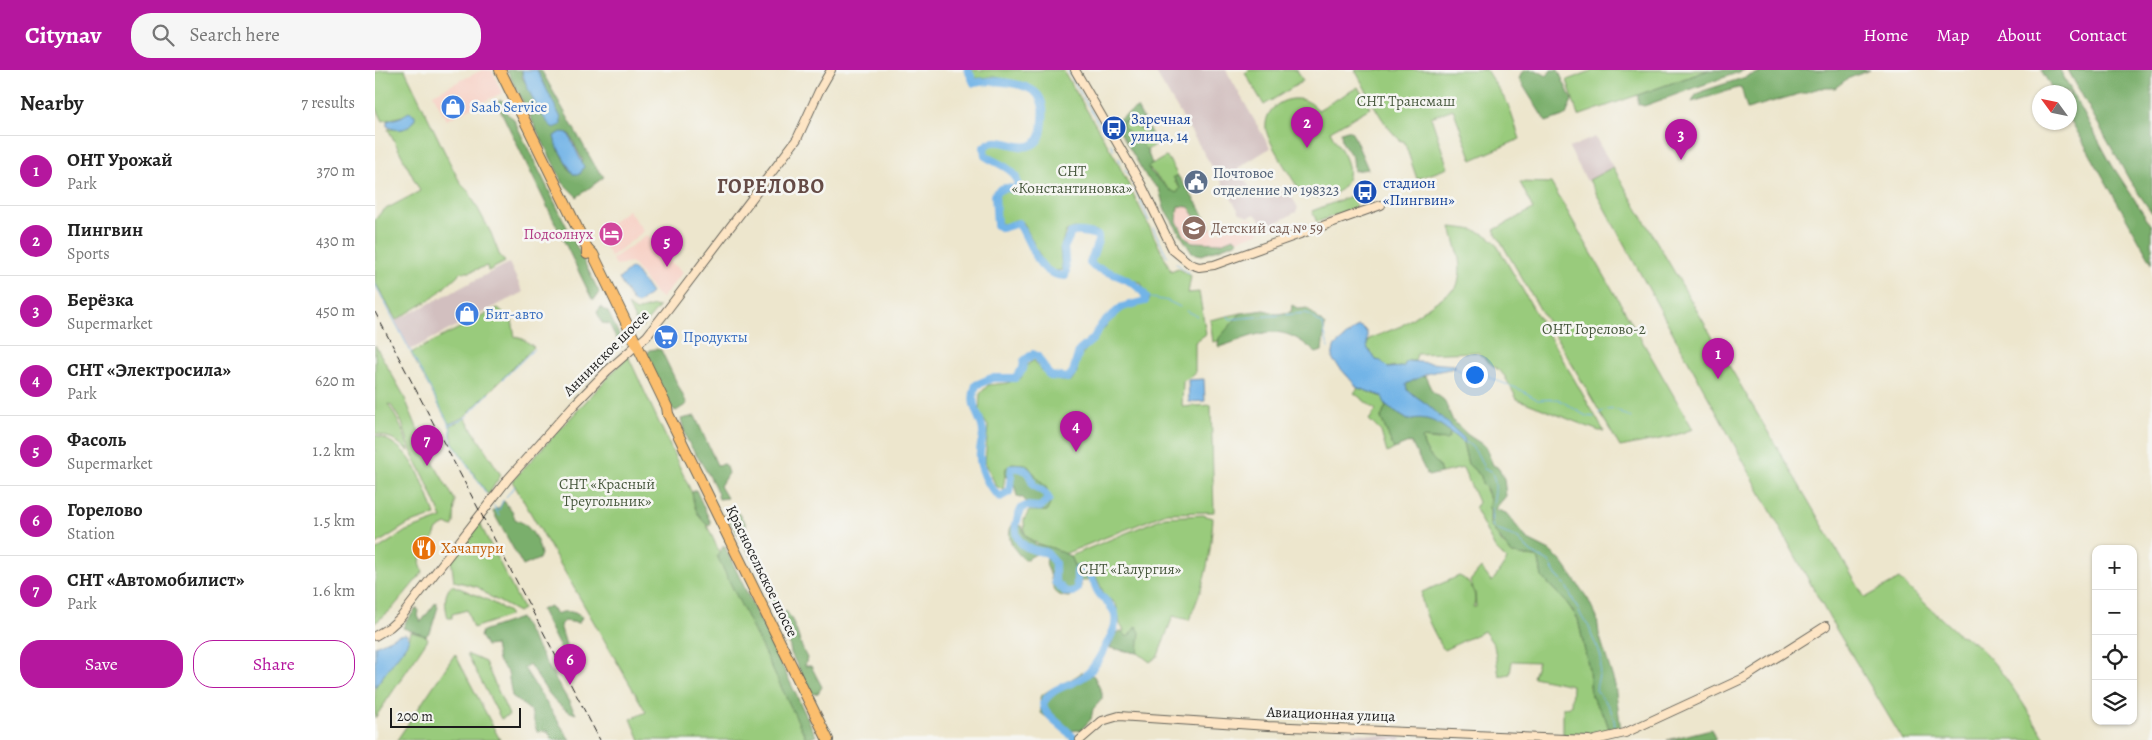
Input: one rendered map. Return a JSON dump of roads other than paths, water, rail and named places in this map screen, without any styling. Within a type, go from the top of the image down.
[{"type":"highway","name":"Красносельское шоссе","points":[[499,70],[587,248],[593,254],[634,346],[667,407],[668,414],[828,740]]},
{"type":"street","name":"Аннинское шоссе","points":[[375,636],[390,628],[401,617],[507,479],[573,406],[634,346],[647,336],[669,309],[793,146],[806,124],[819,91],[831,70]]},
{"type":"street","points":[[1075,70],[1146,192],[1173,250],[1190,264],[1199,267],[1214,265],[1381,205]]},
{"type":"street","points":[[1595,740],[1625,733],[1744,678],[1826,626]]},
{"type":"street","name":"Авиационная улица","points":[[1081,738],[1102,721],[1119,716],[1267,726],[1589,740]]},
{"type":"water","points":[[522,70],[537,70],[561,118],[561,125],[554,128],[539,111]]},
{"type":"water","points":[[409,112],[415,115],[415,119],[407,128],[395,129],[387,126],[387,121],[401,117]]},
{"type":"water","points":[[562,132],[568,133],[584,167],[580,174],[573,174],[556,145],[554,136]]},
{"type":"water","points":[[631,268],[635,270],[651,293],[638,304],[633,302],[619,279]]},
{"type":"water","points":[[1358,326],[1367,333],[1368,349],[1376,360],[1381,361],[1388,368],[1403,367],[1407,361],[1455,365],[1455,368],[1429,373],[1406,384],[1407,390],[1428,405],[1464,438],[1465,442],[1463,443],[1444,428],[1431,421],[1417,418],[1408,420],[1386,406],[1382,396],[1358,388],[1332,359],[1334,347]]},
{"type":"water","points":[[1204,379],[1205,401],[1189,402],[1188,380]]},
{"type":"water","points":[[406,634],[409,639],[406,645],[375,687],[375,646],[399,635]]},
{"type":"waterway","points":[[968,70],[974,83],[989,81],[1017,84],[1026,87],[1038,95],[1043,108],[1041,133],[1035,143],[1023,147],[996,142],[984,147],[985,156],[1008,169],[1016,177],[1016,190],[1004,188],[995,194],[997,225],[1002,228],[1018,223],[1041,264],[1047,270],[1065,276],[1064,248],[1071,233],[1085,232],[1098,236],[1090,263],[1094,267],[1130,282],[1142,291],[1146,297],[1145,301],[1122,307],[1102,324],[1093,339],[1079,351],[1073,372],[1068,378],[1050,376],[1037,356],[1033,354],[1024,361],[1023,369],[1015,378],[992,378],[976,385],[974,393],[974,406],[981,422],[983,433],[980,450],[981,464],[985,477],[992,489],[1000,497],[1009,492],[1012,468],[1020,468],[1026,471],[1033,485],[1045,493],[1049,499],[1040,507],[1026,506],[1022,508],[1016,526],[1018,539],[1028,548],[1046,552],[1055,563],[1055,582],[1066,592],[1072,592],[1077,589],[1077,572],[1079,568],[1086,571],[1091,576],[1099,593],[1112,607],[1115,614],[1113,631],[1102,654],[1093,667],[1080,679],[1051,693],[1043,704],[1048,714],[1075,740]]},
{"type":"waterway","points":[[1067,70],[1100,126]]},
{"type":"waterway","points":[[1111,144],[1114,150]]},
{"type":"waterway","points":[[1118,157],[1123,166]]},
{"type":"waterway","points":[[1125,169],[1129,176]]},
{"type":"waterway","points":[[1131,179],[1149,221]]},
{"type":"waterway","points":[[1153,228],[1167,256]]},
{"type":"waterway","points":[[1176,263],[1190,274]]},
{"type":"waterway","points":[[375,284],[451,428],[450,439],[486,493]]},
{"type":"waterway","points":[[1146,297],[1168,301],[1180,307]]},
{"type":"waterway","points":[[1187,311],[1197,316]]},
{"type":"waterway","points":[[1228,316],[1230,319],[1307,313],[1323,325],[1328,348]]},
{"type":"waterway","points":[[503,379],[534,349]]},
{"type":"waterway","points":[[1455,368],[1465,373],[1468,371],[1469,362],[1479,363],[1490,378],[1521,390],[1538,400],[1558,399],[1586,416],[1594,417]]},
{"type":"waterway","points":[[449,425],[465,418],[489,393]]},
{"type":"waterway","points":[[1599,413],[1612,409],[1631,418]]},
{"type":"waterway","points":[[1465,442],[1474,449],[1484,469],[1491,471],[1494,479],[1493,528],[1517,538],[1531,552],[1549,562],[1556,575],[1565,584],[1583,619],[1590,628],[1591,635],[1601,657],[1596,690],[1612,713],[1616,733]]},
{"type":"waterway","points":[[506,497],[515,486]]},
{"type":"waterway","points":[[496,511],[499,510],[503,500]]},
{"type":"waterway","points":[[494,506],[499,516]]},
{"type":"railway","points":[[375,312],[600,740]]},
{"type":"place","name":"Saab Service","points":[[453,107]]},
{"type":"place","name":"Заречная улица, 14","points":[[1114,128]]},
{"type":"place","name":"Пингвин","points":[[1307,148]]},
{"type":"place","name":"Берёзка","points":[[1681,160]]},
{"type":"place","name":"Почтовое отделение № 198323","points":[[1196,182]]},
{"type":"place","name":"стадион «Пингвин»","points":[[1365,192]]},
{"type":"place","name":"Детский сад № 59","points":[[1194,228]]},
{"type":"place","name":"Подсолнух","points":[[611,234]]},
{"type":"place","name":"Фасоль","points":[[667,267]]},
{"type":"place","name":"Бит-авто","points":[[467,314]]},
{"type":"place","name":"Продукты","points":[[666,337]]},
{"type":"place","name":"ОНТ Урожай","points":[[1718,379]]},
{"type":"place","name":"СНТ «Электросила»","points":[[1076,452]]},
{"type":"place","name":"СНТ «Автомобилист»","points":[[427,466]]},
{"type":"place","name":"Хачапури","points":[[424,548]]},
{"type":"place","name":"Горелово","points":[[570,685]]},
{"type":"district","name":"ГОРЕЛОВО","points":[[771,186]]},
{"type":"park label","name":"СНТ Трансмаш","points":[[1406,101]]},
{"type":"park label","name":"СНТ «Константиновка»","points":[[1072,180]]},
{"type":"park label","name":"ОНТ Горелово-2","points":[[1594,329]]},
{"type":"park label","name":"СНТ «Красный Треугольник»","points":[[607,492]]},
{"type":"park label","name":"СНТ «Галургия»","points":[[1130,569]]}]
